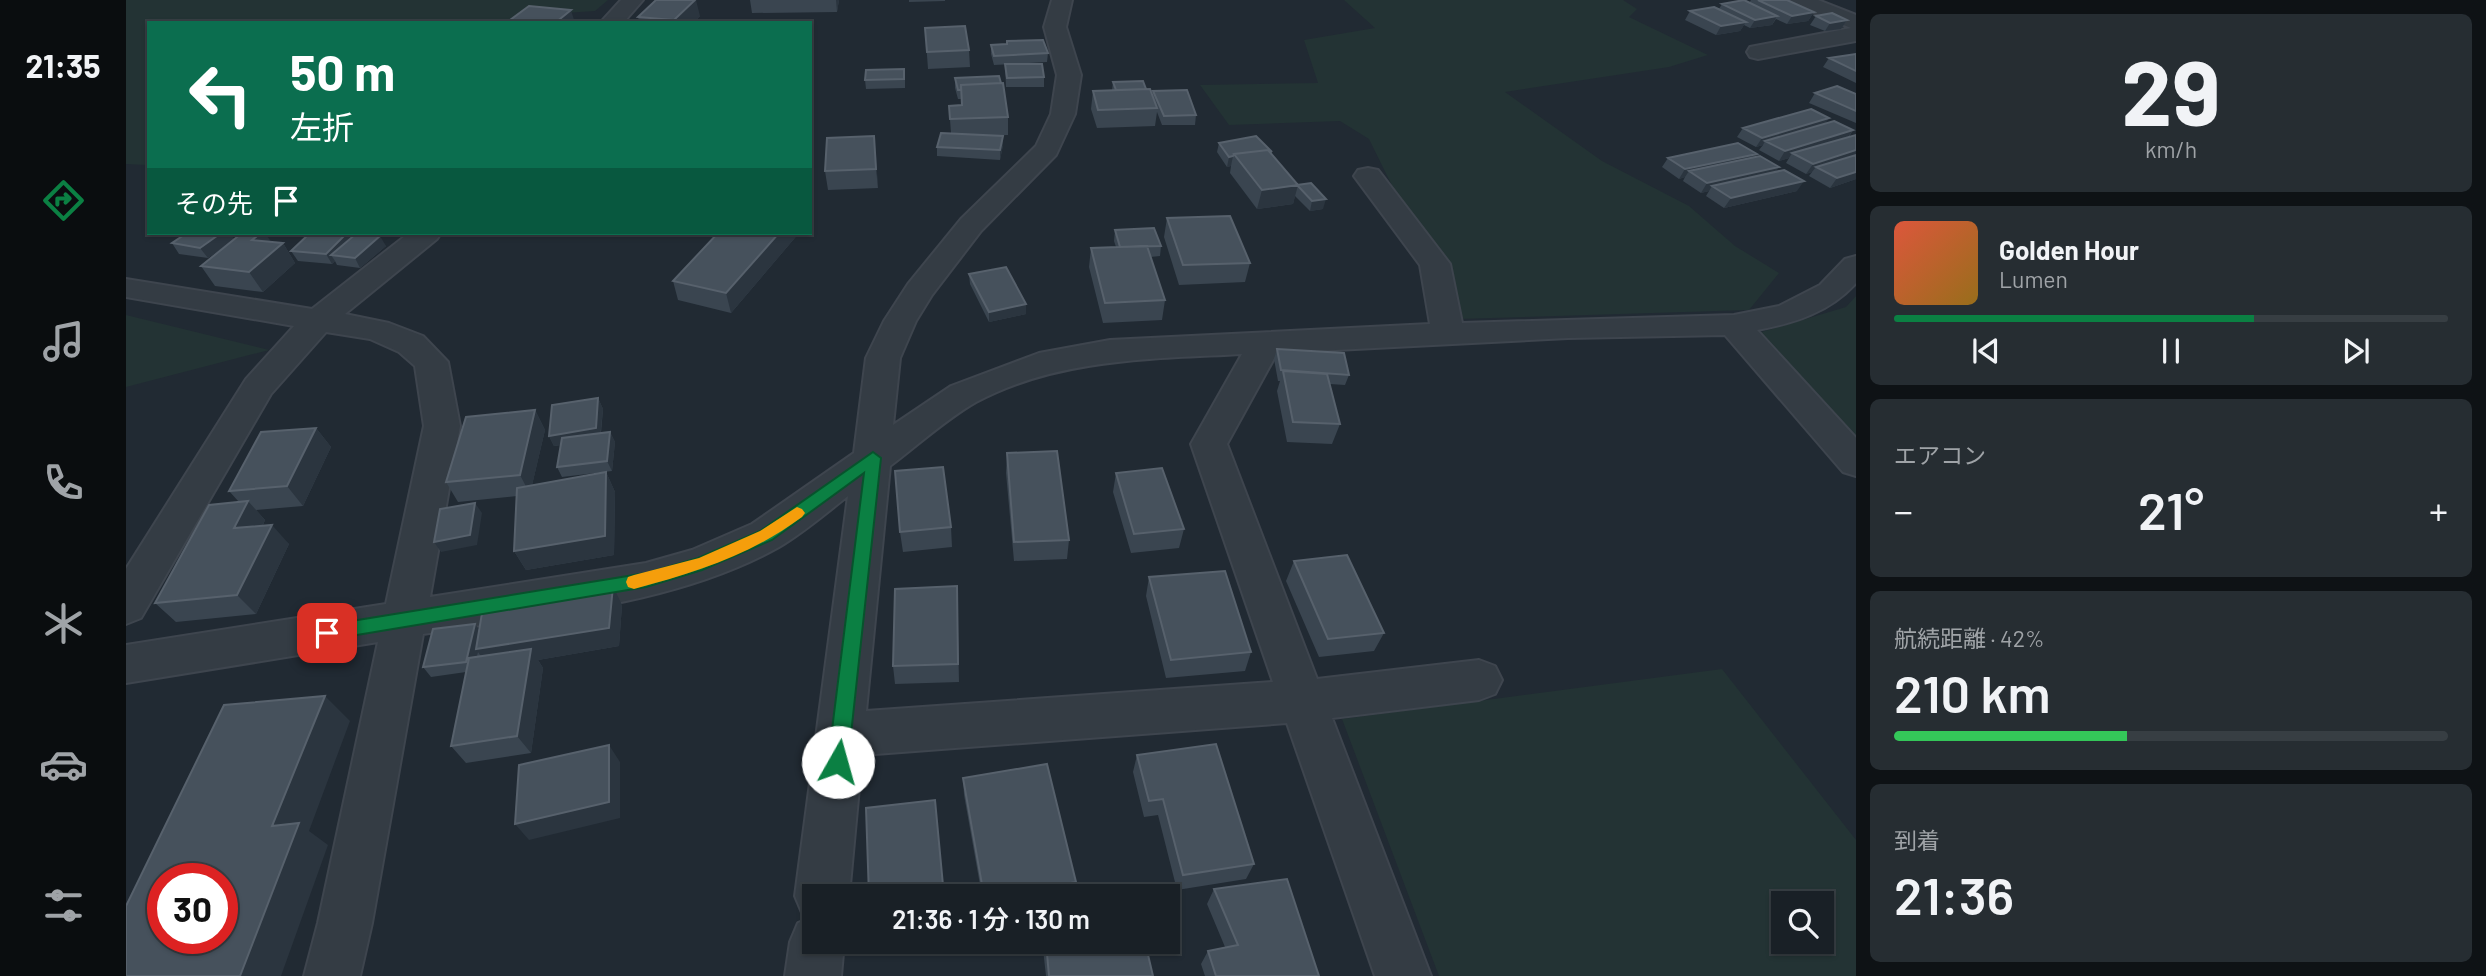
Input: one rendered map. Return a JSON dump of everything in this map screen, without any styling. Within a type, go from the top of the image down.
[{"type":"street","points":[[613,21],[633,0]]},
{"type":"street","points":[[823,884],[883,358],[900,321],[919,291],[971,225],[1047,149],[1063,114],[1069,75],[1055,27],[1062,0]]},
{"type":"street","points":[[1800,0],[1856,23]]},
{"type":"street","points":[[1758,52],[1856,34]]},
{"type":"street","points":[[1368,176],[1435,264],[1448,334]]},
{"type":"street","points":[[126,606],[258,387],[318,320],[424,235]]},
{"type":"street","points":[[126,664],[646,580],[702,564],[766,535],[963,394],[1039,364],[1110,351],[1266,342],[1568,328],[1734,325],[1788,314],[1831,292],[1856,265]]},
{"type":"street","points":[[126,288],[377,330],[411,344],[431,362],[442,426],[345,923],[332,976]]},
{"type":"street","points":[[1734,325],[1856,462]]},
{"type":"street","points":[[1266,342],[1209,444],[1403,976]]},
{"type":"street","points":[[841,735],[1303,701],[1479,680]]},
{"type":"street","points":[[813,976],[816,954]]},
{"type":"shaded area","points":[[126,0],[608,0],[595,11],[534,15],[512,21],[147,21],[147,165],[126,164]]},
{"type":"shaded area","points":[[1344,0],[1623,0],[1637,9],[1629,17],[1708,55],[1669,67],[1505,92],[1602,161],[1689,206],[1735,246],[1779,273],[1749,310],[1458,319],[1369,139],[1340,121],[1229,125],[1200,85],[1318,83],[1304,40],[1375,28]]},
{"type":"shaded area","points":[[1856,296],[1856,462],[1745,337],[1846,307]]},
{"type":"shaded area","points":[[126,315],[269,350],[126,387]]},
{"type":"shaded area","points":[[1722,669],[1856,840],[1856,976],[1439,976],[1342,719]]},
{"type":"building","points":[[656,0],[695,0],[674,20],[638,17]]},
{"type":"building","points":[[1744,0],[1777,16],[1755,20],[1722,4]]},
{"type":"building","points":[[1758,0],[1787,0],[1814,12],[1792,16]]},
{"type":"building","points":[[529,6],[571,10],[557,21],[509,21]]},
{"type":"building","points":[[1714,7],[1746,22],[1721,26],[1690,11]]},
{"type":"building","points":[[1832,13],[1847,20],[1830,23],[1816,16]]},
{"type":"building","points":[[965,26],[969,50],[927,52],[925,28]]},
{"type":"building","points":[[1043,40],[1048,53],[994,56],[991,45],[1007,44],[1007,41]]},
{"type":"building","points":[[1856,54],[1856,71],[1829,58]]},
{"type":"building","points":[[1005,64],[1042,64],[1044,77],[1007,78]]},
{"type":"building","points":[[904,69],[904,79],[865,80],[866,70]]},
{"type":"building","points":[[999,76],[1001,83],[961,85],[961,90],[958,90],[955,78]]},
{"type":"building","points":[[1143,81],[1146,89],[1116,90],[1113,82]]},
{"type":"building","points":[[1003,83],[1008,117],[950,119],[949,106],[962,105],[961,85]]},
{"type":"building","points":[[1837,86],[1856,94],[1856,111],[1815,93]]},
{"type":"building","points":[[1150,89],[1157,108],[1098,110],[1093,91]]},
{"type":"building","points":[[1187,90],[1196,115],[1164,116],[1153,91]]},
{"type":"building","points":[[1811,109],[1829,118],[1762,138],[1743,128]]},
{"type":"building","points":[[1834,121],[1853,130],[1785,151],[1765,141]]},
{"type":"building","points":[[941,133],[1003,136],[1000,150],[937,147]]},
{"type":"building","points":[[1856,135],[1856,150],[1813,164],[1792,153]]},
{"type":"building","points":[[874,136],[876,169],[825,171],[827,138]]},
{"type":"building","points":[[1256,136],[1272,152],[1268,150],[1229,157],[1219,143]]},
{"type":"building","points":[[1738,143],[1757,154],[1685,169],[1668,158]]},
{"type":"building","points":[[1268,150],[1298,185],[1262,190],[1234,154]]},
{"type":"building","points":[[1856,155],[1856,172],[1837,178],[1816,167]]},
{"type":"building","points":[[1760,156],[1779,167],[1707,183],[1689,171]]},
{"type":"building","points":[[1784,170],[1804,181],[1731,198],[1712,186]]},
{"type":"building","points":[[1311,183],[1326,199],[1312,201],[1297,185]]},
{"type":"building","points":[[1230,216],[1250,263],[1183,265],[1167,218]]},
{"type":"building","points":[[1154,228],[1161,246],[1120,247],[1115,230]]},
{"type":"building","points":[[184,235],[218,235],[200,248],[172,243]]},
{"type":"building","points":[[240,235],[258,235],[252,240],[283,243],[249,272],[201,266]]},
{"type":"building","points":[[308,235],[345,235],[326,254],[291,251]]},
{"type":"building","points":[[355,235],[380,236],[355,258],[331,255]]},
{"type":"building","points":[[716,235],[777,235],[726,293],[673,281]]},
{"type":"building","points":[[1147,246],[1165,300],[1105,303],[1091,248]]},
{"type":"building","points":[[1006,267],[1026,304],[989,312],[969,274]]},
{"type":"building","points":[[1277,349],[1344,353],[1349,375],[1281,370]]},
{"type":"building","points":[[1283,371],[1327,374],[1340,424],[1293,422]]},
{"type":"building","points":[[598,398],[596,428],[549,436],[552,405]]},
{"type":"building","points":[[535,410],[520,475],[446,482],[466,417]]},
{"type":"building","points":[[316,428],[287,486],[229,491],[261,432]]},
{"type":"building","points":[[610,432],[607,461],[557,467],[562,438]]},
{"type":"building","points":[[1057,451],[1069,540],[1014,542],[1007,453]]},
{"type":"building","points":[[943,467],[951,527],[900,532],[895,471]]},
{"type":"building","points":[[1162,468],[1184,529],[1134,534],[1116,473]]},
{"type":"building","points":[[606,472],[605,536],[514,551],[517,488]]},
{"type":"building","points":[[248,501],[234,528],[272,525],[237,595],[155,603],[209,505]]},
{"type":"building","points":[[475,503],[470,535],[434,542],[440,509]]},
{"type":"building","points":[[1347,555],[1384,633],[1328,639],[1294,561]]},
{"type":"building","points":[[1225,571],[1251,652],[1171,660],[1149,577]]},
{"type":"building","points":[[613,586],[609,628],[476,649],[483,607]]},
{"type":"building","points":[[957,586],[958,664],[893,666],[895,589]]},
{"type":"building","points":[[475,624],[466,662],[423,667],[433,629]]},
{"type":"building","points":[[531,649],[517,736],[451,746],[469,658]]},
{"type":"building","points":[[325,696],[272,826],[299,823],[240,976],[126,976],[126,906],[224,705]]},
{"type":"building","points":[[1216,744],[1254,864],[1183,875],[1163,799],[1149,801],[1137,755]]},
{"type":"building","points":[[609,745],[609,802],[515,824],[519,765]]},
{"type":"building","points":[[1047,764],[1076,882],[982,884],[963,778]]},
{"type":"building","points":[[935,800],[943,884],[869,884],[866,808]]},
{"type":"building","points":[[1287,879],[1319,976],[1216,976],[1208,951],[1238,945],[1214,889]]},
{"type":"building","points":[[1047,954],[1148,954],[1153,976],[1049,976]]},
{"type":"slow traffic","points":[[634,582],[702,564],[766,535],[797,513]]},
{"type":"route","points":[[327,633],[646,580],[702,564],[766,535],[873,458],[838,762]]}]
